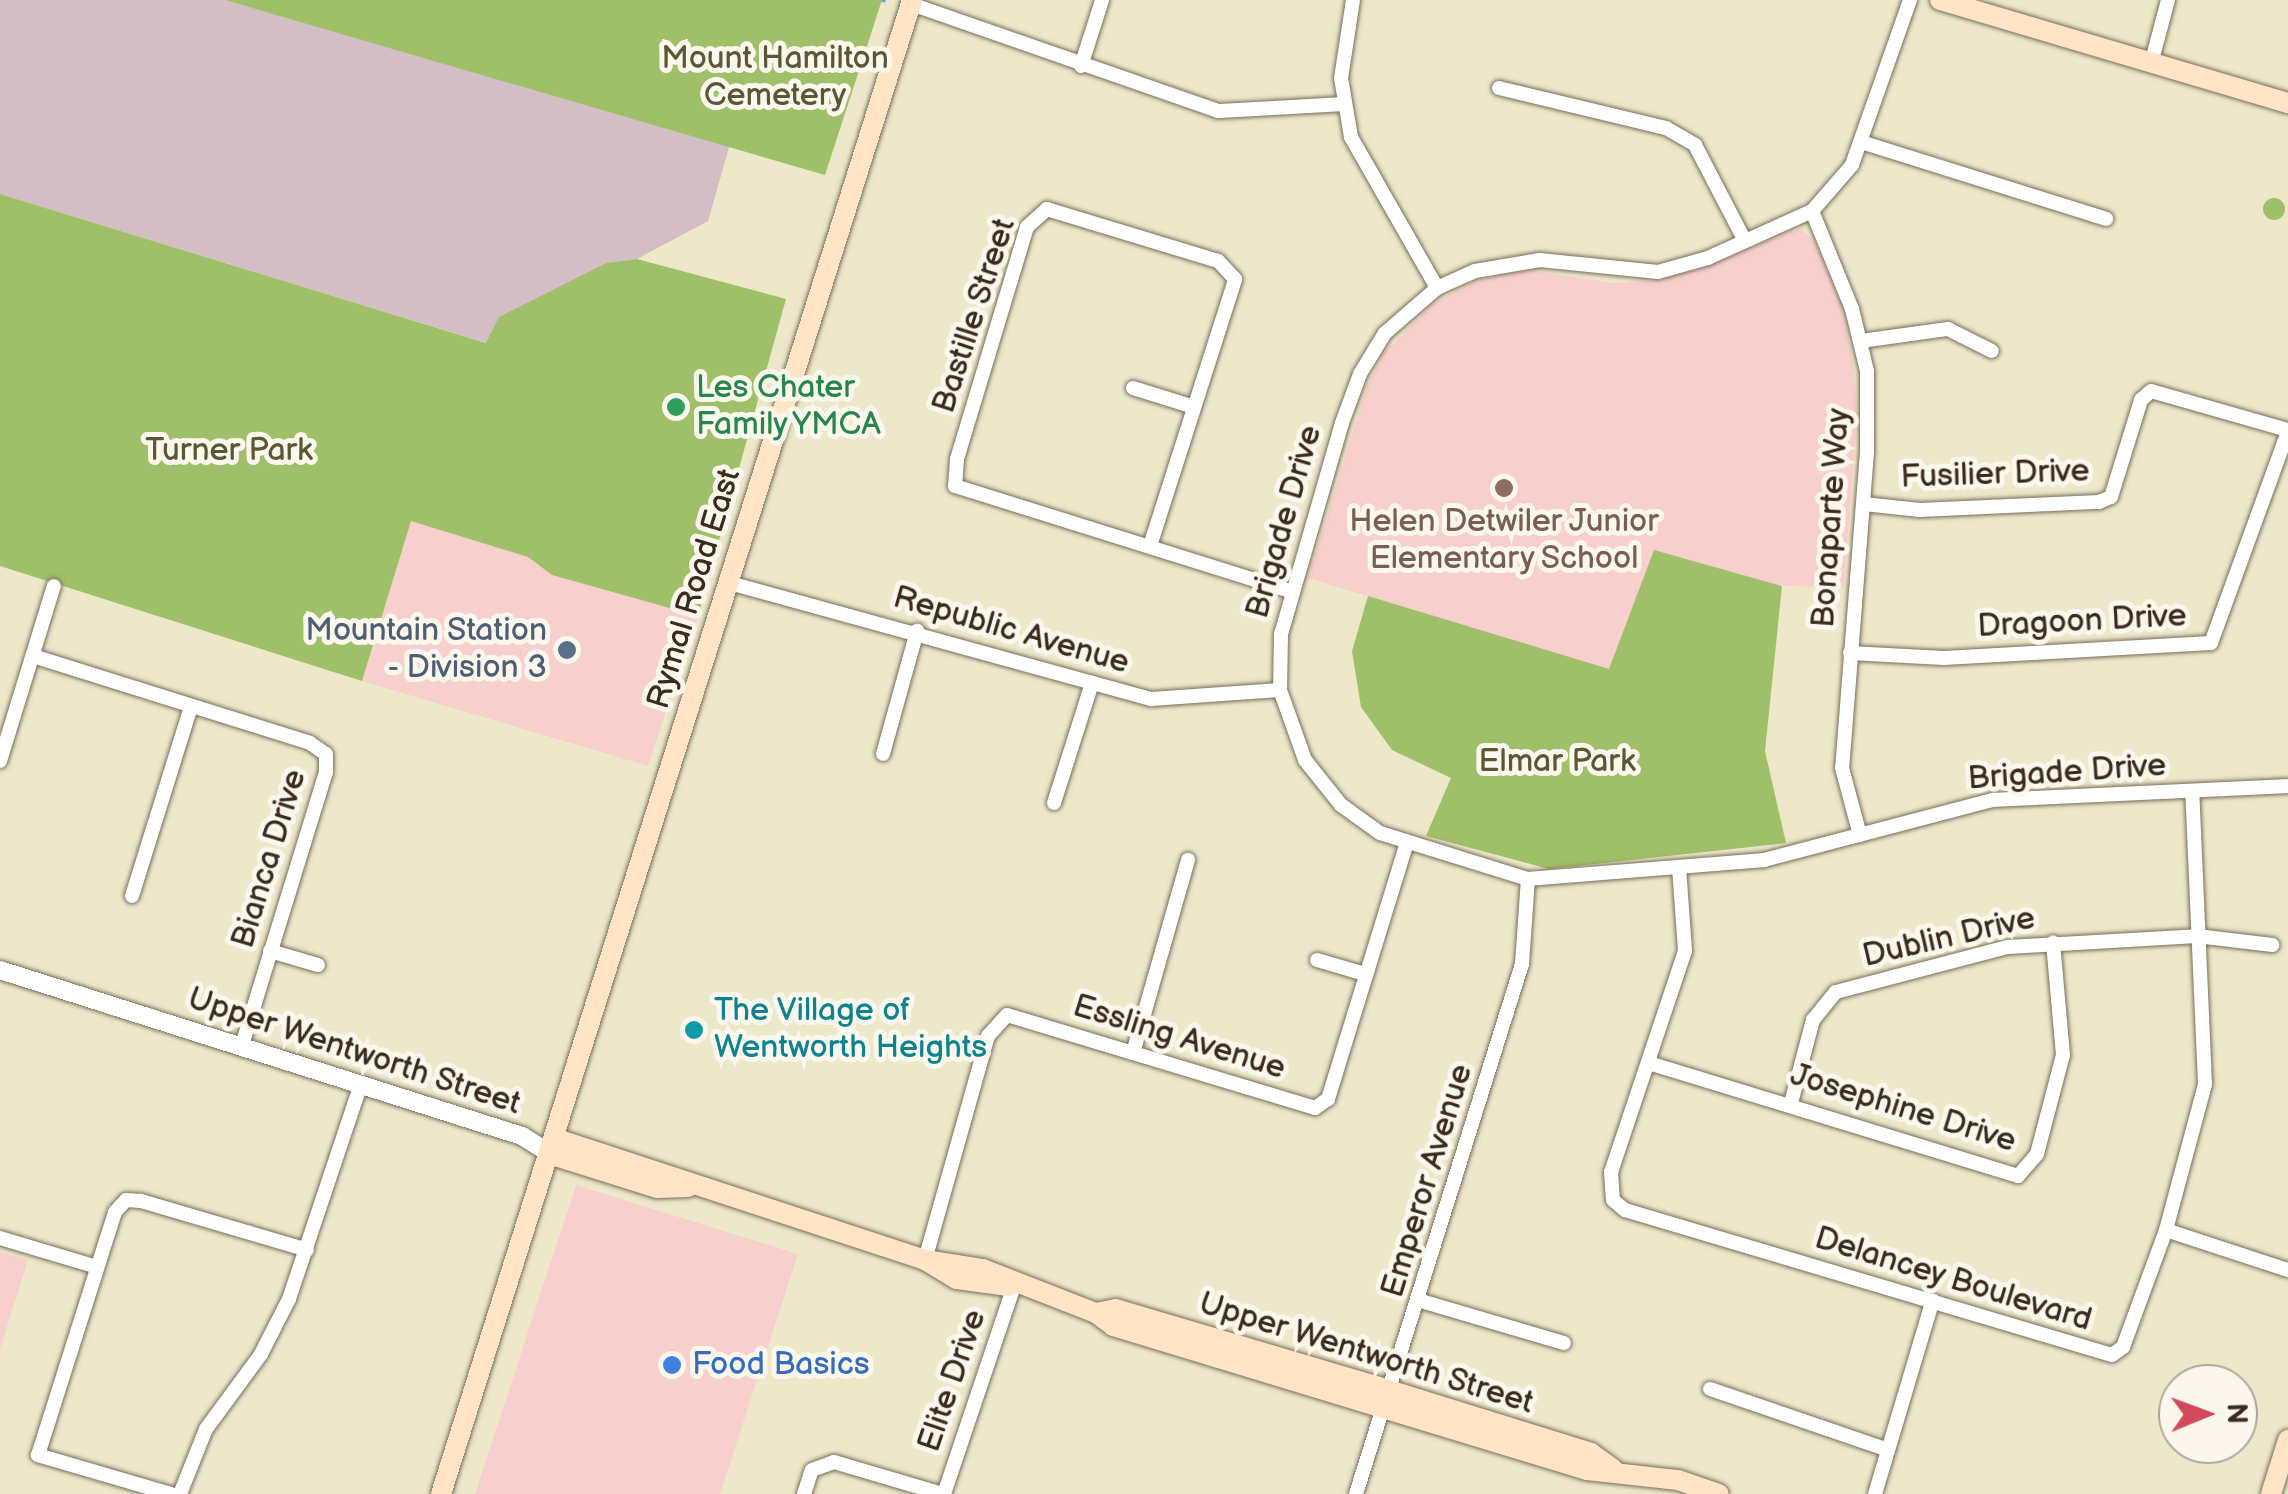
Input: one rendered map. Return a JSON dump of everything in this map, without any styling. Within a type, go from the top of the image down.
[{"type":"main road","points":[[1940,0],[2288,103]]},
{"type":"main road","name":"Rymal Road East","points":[[442,1494],[555,1147],[911,2]]},
{"type":"main road","name":"Upper Wentworth Street","points":[[555,1147],[657,1188],[688,1187],[925,1260],[956,1278],[1014,1286],[1096,1313],[1116,1310],[1388,1400],[1592,1453],[1612,1469],[1663,1488],[1678,1480],[1719,1494]]},
{"type":"main road","points":[[2272,1494],[2288,1440]]},
{"type":"street","points":[[1081,66],[1102,0]]},
{"type":"street","points":[[1354,0],[1342,55],[1342,104],[1363,166],[1437,288]]},
{"type":"street","name":"Brigade Drive","points":[[1910,0],[1861,142],[1841,182],[1812,211],[1658,272],[1508,262],[1437,288],[1385,333],[1360,374],[1291,591],[1279,647],[1280,690],[1294,736],[1323,786],[1359,818],[1406,845],[1528,879],[1784,856],[1993,800],[2288,786]]},
{"type":"street","points":[[2151,64],[2168,0]]},
{"type":"street","points":[[911,2],[1218,112],[1342,104]]},
{"type":"street","points":[[1498,88],[1631,118],[1695,145],[1744,239]]},
{"type":"street","points":[[1861,142],[2106,218]]},
{"type":"street","name":"Bastille Street","points":[[1150,546],[1235,279],[1229,267],[1055,209],[1033,216],[957,459],[956,486],[1291,591]]},
{"type":"street","name":"Bonaparte Way","points":[[1812,211],[1861,341],[1870,412],[1842,768],[1860,835]]},
{"type":"street","points":[[1861,341],[1948,329],[1992,351]]},
{"type":"street","points":[[1133,388],[1194,407]]},
{"type":"street","name":"Fusilier Drive","points":[[1864,504],[1920,510],[2099,502],[2111,496],[2141,400],[2152,391],[2288,430]]},
{"type":"street","name":"Dragoon Drive","points":[[1850,653],[1944,658],[2211,643],[2288,430]]},
{"type":"street","name":"Republic Avenue","points":[[730,583],[918,631],[1092,682],[1173,700],[1280,690]]},
{"type":"street","points":[[0,760],[54,586]]},
{"type":"street","points":[[882,754],[918,631]]},
{"type":"street","name":"Bianca Drive","points":[[33,656],[310,742],[327,758],[241,1048]]},
{"type":"street","points":[[1054,803],[1092,682]]},
{"type":"street","points":[[132,896],[192,706]]},
{"type":"street","name":"Delancey Boulevard","points":[[1680,867],[1685,952],[1652,1064],[1611,1172],[1613,1200],[1625,1210],[2112,1356],[2123,1347],[2166,1230],[2205,1084],[2192,792]]},
{"type":"street","name":"Essling Avenue","points":[[925,1260],[994,1023],[1019,1017],[1315,1108],[1328,1100],[1406,845]]},
{"type":"street","points":[[1133,1053],[1188,860]]},
{"type":"street","name":"Emperor Avenue","points":[[1356,1494],[1421,1301],[1522,964],[1528,879]]},
{"type":"street","name":"Dublin Drive","points":[[1791,1103],[1813,1020],[1836,992],[1980,953],[2053,942],[2197,936],[2272,945]]},
{"type":"street","name":"Josephine Drive","points":[[1652,1064],[1791,1103],[2018,1176],[2037,1154],[2063,1055],[2053,942]]},
{"type":"street","points":[[270,950],[318,965]]},
{"type":"street","points":[[1317,960],[1365,974]]},
{"type":"street","name":"Upper Wentworth Street","points":[[0,970],[360,1088],[555,1147]]},
{"type":"street","points":[[180,1494],[206,1429],[280,1319],[360,1088]]},
{"type":"street","points":[[171,1494],[38,1455],[115,1212],[126,1200],[307,1250]]},
{"type":"street","points":[[2166,1230],[2288,1270]]},
{"type":"street","points":[[0,1238],[97,1267]]},
{"type":"street","name":"Elite Drive","points":[[943,1494],[1014,1286]]},
{"type":"street","points":[[1875,1494],[1933,1300]]},
{"type":"street","points":[[1421,1301],[1564,1344]]},
{"type":"street","points":[[1710,1389],[1888,1450]]},
{"type":"street","points":[[804,1494],[812,1470],[834,1462],[943,1494]]},
{"type":"shaded area","points":[[0,0],[225,0],[730,144],[708,221],[637,259],[606,263],[500,317],[487,343],[0,194]]},
{"type":"shaded area","name":"Helen Detwiler Junior Elementary School","points":[[1800,229],[1815,241],[1842,305],[1853,362],[1857,413],[1844,587],[1782,586],[1654,551],[1610,670],[1308,578],[1367,386],[1384,353],[1431,305],[1477,280],[1528,270],[1613,283],[1655,281]]},
{"type":"shaded area","points":[[411,520],[528,557],[552,575],[698,616],[648,766],[362,681]]},
{"type":"shaded area","points":[[576,1185],[798,1254],[720,1494],[475,1494]]},
{"type":"shaded area","points":[[0,1252],[28,1260],[0,1349]]},
{"type":"green space","name":"Mount Hamilton Cemetery","points":[[225,0],[882,0],[825,175]]},
{"type":"green space","name":"Turner Park","points":[[0,194],[486,343],[499,317],[606,263],[637,259],[786,299],[698,616],[552,575],[528,557],[411,521],[362,681],[0,566]]},
{"type":"green space","points":[[2274,198],[2282,201],[2282,217],[2274,220],[2266,217],[2263,209],[2266,201]]},
{"type":"green space","name":"Elmar Park","points":[[1654,550],[1782,586],[1765,751],[1786,843],[1549,869],[1426,836],[1451,778],[1392,750],[1361,707],[1352,651],[1368,596],[1609,669]]},
{"type":"place","name":"Les Chater Family YMCA","points":[[676,407]]},
{"type":"place","name":"Helen Detwiler Junior Elementary School","points":[[1504,488]]},
{"type":"place","name":"Mountain Station - Division 3","points":[[567,650]]},
{"type":"place","name":"The Village of Wentworth Heights","points":[[694,1030]]},
{"type":"place","name":"Food Basics","points":[[672,1365]]}]
